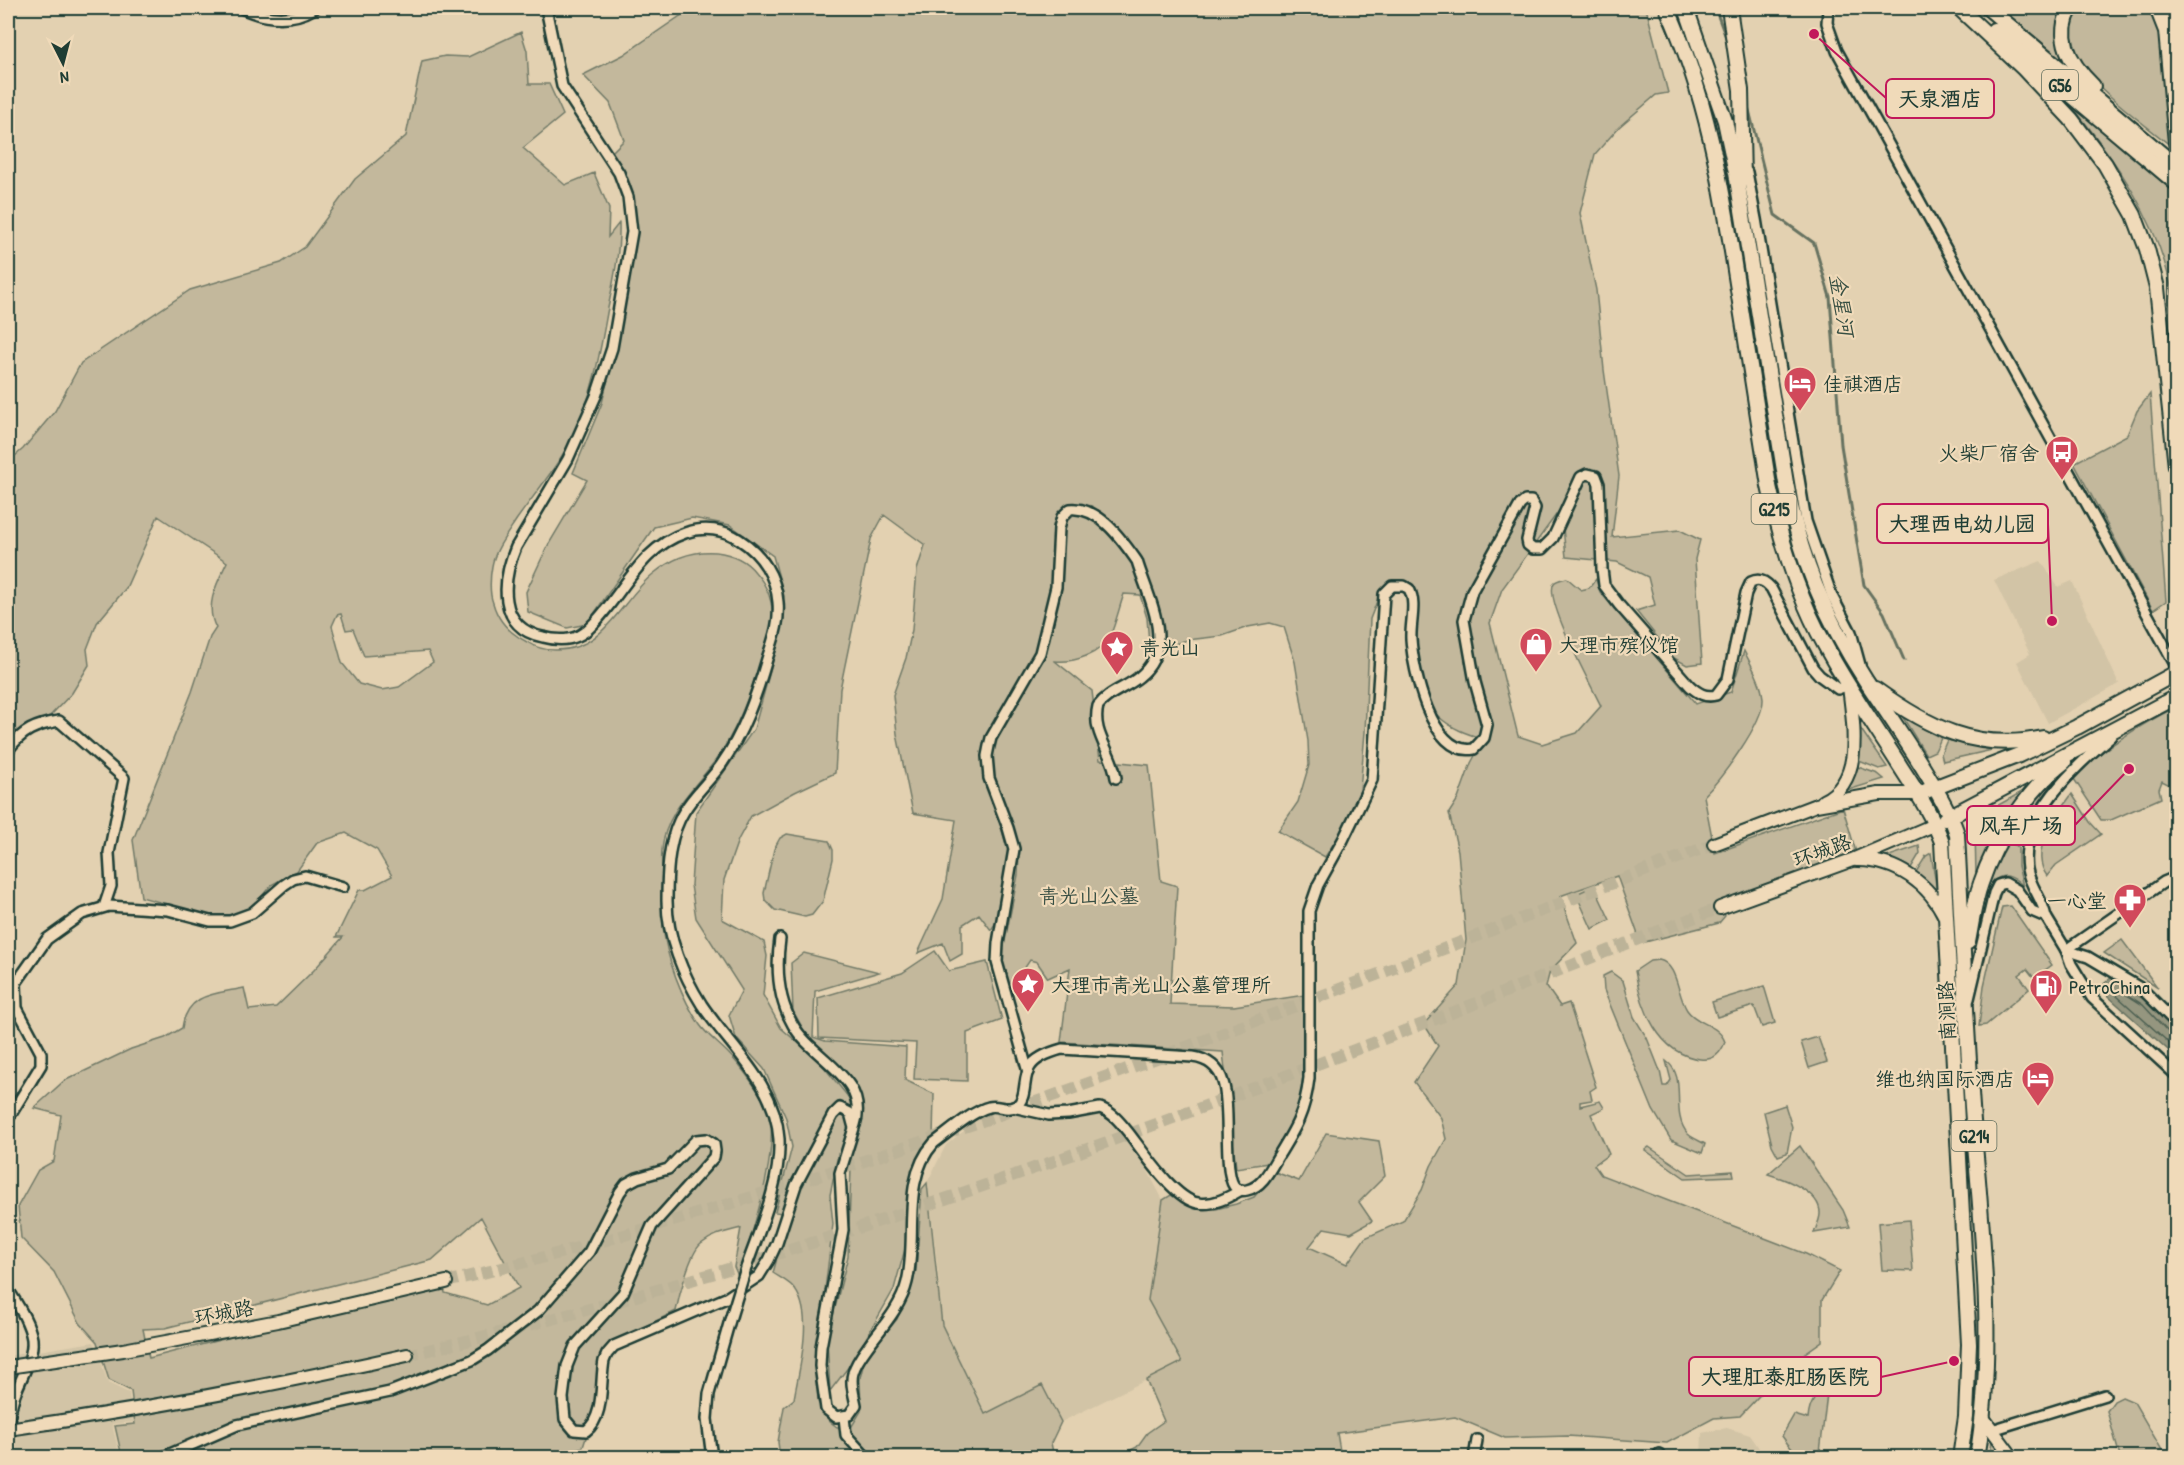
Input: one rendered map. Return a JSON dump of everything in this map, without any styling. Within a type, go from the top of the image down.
[{"type":"highway","name":"G215","points":[[1667,8],[1683,44],[1696,86],[1722,190],[1778,528],[1790,567],[1806,608],[1825,646],[1919,794]]},
{"type":"highway","points":[[1686,8],[1725,121],[1744,220],[1728,224]]},
{"type":"highway","name":"G215","points":[[1729,8],[1739,66],[1744,220],[1794,524],[1820,601],[1866,681],[1934,787]]},
{"type":"highway","points":[[1959,8],[2057,103],[2095,149],[2121,190],[2139,227],[2153,269],[2161,314],[2176,467]]},
{"type":"highway","name":"G56","points":[[1968,8],[2176,183]]},
{"type":"highway","name":"G56","points":[[1988,8],[2176,166]]},
{"type":"highway","points":[[2071,8],[2065,20],[2064,36],[2072,61],[2083,76],[2152,145]]},
{"type":"highway","points":[[2157,8],[2166,31],[2176,143]]},
{"type":"highway","points":[[2165,8],[2173,30],[2176,63]]},
{"type":"highway","points":[[2168,380],[2176,348]]},
{"type":"highway","points":[[1919,794],[1976,773],[2068,731],[2176,673]]},
{"type":"highway","points":[[1866,681],[1921,720],[1959,735],[2013,742],[2031,741],[2068,731]]},
{"type":"highway","points":[[1936,824],[2176,697]]},
{"type":"highway","points":[[1964,968],[1978,893],[1998,844],[2042,782],[2089,743]]},
{"type":"highway","points":[[1934,787],[1952,816]]},
{"type":"highway","name":"南涧路","points":[[1919,794],[1936,824],[1942,842],[1947,921],[1969,1344],[1966,1417],[1960,1458]]},
{"type":"highway","name":"南涧路","points":[[1952,816],[1957,834],[1965,1015],[1978,1169],[1986,1344],[1988,1424],[1977,1458]]},
{"type":"main road","points":[[1816,805],[1834,794],[1845,779],[1851,762],[1854,733],[1849,685]]},
{"type":"main road","name":"环城路","points":[[1714,844],[1816,805],[1879,794],[1919,794]]},
{"type":"main road","name":"环城路","points":[[1720,908],[1852,860],[1936,824]]},
{"type":"main road","points":[[1852,860],[1876,862],[1908,874],[1930,893],[1947,921]]},
{"type":"main road","name":"环城路","points":[[8,1367],[123,1350],[278,1321],[446,1282]]},
{"type":"main road","points":[[8,1429],[236,1392],[407,1355]]},
{"type":"main road","points":[[1988,1424],[2013,1458]]},
{"type":"street","points":[[242,8],[258,15],[277,18],[296,15],[315,8]]},
{"type":"street","points":[[546,8],[562,86],[622,179],[628,197],[632,232],[612,348],[605,371],[568,459],[510,561],[506,582],[507,606],[520,626],[538,636],[562,639],[578,636],[600,617],[655,548],[675,536],[697,530],[713,530],[733,536],[755,551],[770,573],[778,596],[778,620],[759,688],[740,736],[678,822],[671,848],[667,900],[673,940],[691,986],[702,1005],[756,1077],[773,1109],[779,1136],[775,1178],[709,1394],[707,1419],[712,1458]]},
{"type":"street","points":[[1828,8],[1827,22],[1837,51],[2176,666]]},
{"type":"street","points":[[1743,156],[1756,219],[1806,521],[1832,596],[1851,632],[1866,681]]},
{"type":"street","points":[[780,939],[777,964],[779,985],[789,1017],[808,1045],[852,1085],[857,1106],[857,1118],[840,1173],[843,1230],[820,1358],[826,1409],[834,1416],[844,1417],[851,1414],[855,1407],[853,1370],[863,1352],[893,1311],[908,1282],[913,1192],[928,1151],[934,1143],[982,1109],[993,1106],[1013,1107],[1049,1115],[1104,1110],[1118,1120],[1173,1187],[1186,1199],[1199,1204],[1212,1203],[1241,1190],[1252,1188],[1261,1182],[1292,1134],[1306,1103],[1309,1078],[1309,911],[1318,885],[1372,780],[1383,639],[1383,598],[1389,587],[1404,586],[1412,594],[1410,637],[1413,656],[1420,690],[1438,730],[1455,746],[1474,749],[1484,738],[1487,725],[1475,682],[1464,620],[1472,591],[1522,502],[1531,501],[1535,507],[1527,540],[1528,546],[1533,549],[1542,549],[1553,538],[1581,477],[1591,474],[1596,476],[1599,482],[1602,569],[1607,590],[1695,691],[1702,695],[1714,695],[1721,691],[1726,682],[1748,586],[1751,582],[1758,580],[1771,588],[1820,676],[1838,688],[1849,685]]},
{"type":"street","points":[[1028,1072],[997,962],[1014,849],[992,789],[987,756],[991,738],[1040,653],[1055,591],[1059,528],[1062,517],[1070,509],[1085,510],[1100,519],[1132,554],[1137,561],[1159,628],[1159,646],[1151,665],[1140,676],[1108,695],[1098,706],[1096,719],[1101,742],[1112,760],[1116,778]]},
{"type":"street","points":[[8,750],[16,739],[37,724],[59,721],[124,778],[109,853],[111,886],[104,907]]},
{"type":"street","points":[[2126,724],[2090,754],[2046,804],[2033,828],[2027,847],[2027,870],[2043,904],[2046,917],[2092,998],[2176,1076]]},
{"type":"street","points":[[8,1119],[41,1065],[42,1059],[18,1008],[16,983],[47,939],[82,914],[104,907],[168,910],[222,923],[252,913],[284,885],[298,877],[305,876],[343,887]]},
{"type":"street","points":[[2066,950],[2164,882],[2176,877]]},
{"type":"street","points":[[1965,1015],[1997,887],[2002,883],[2010,884],[2032,911],[2046,917]]},
{"type":"street","points":[[2066,950],[2088,957],[2142,988],[2176,1023]]},
{"type":"street","points":[[1013,1107],[1022,1100],[1028,1072],[1036,1061],[1052,1052],[1066,1049],[1193,1057],[1207,1061],[1219,1073],[1224,1083],[1230,1172],[1234,1186],[1241,1190]]},
{"type":"street","points":[[161,1458],[237,1425],[376,1396],[403,1388],[472,1360],[489,1350],[538,1311],[589,1252],[624,1185],[637,1178],[668,1169],[694,1142],[701,1139],[708,1140],[715,1147],[714,1157],[652,1226],[623,1293],[574,1346],[567,1366],[564,1414],[567,1424],[573,1430],[586,1431],[592,1426],[597,1414],[602,1370],[609,1351],[618,1343],[726,1298],[753,1281],[769,1260],[796,1185],[836,1110],[844,1109],[850,1113],[854,1128]]},
{"type":"street","points":[[762,1221],[782,1227]]},
{"type":"street","points":[[8,1289],[21,1309],[30,1329],[32,1341],[29,1357],[14,1398],[8,1429]]},
{"type":"street","points":[[1988,1424],[2105,1395]]},
{"type":"street","points":[[844,1417],[846,1436],[867,1458]]},
{"type":"street","points":[[1473,1458],[1477,1440]]},
{"type":"shaded area","points":[[2041,561],[2058,587],[2072,581],[2119,684],[2048,723],[2017,662],[2030,654],[1994,580]]},
{"type":"shaded area","points":[[988,1112],[1021,1112],[1040,1119],[1067,1122],[1099,1115],[1107,1118],[1116,1124],[1135,1147],[1163,1200],[1148,1300],[1183,1362],[1061,1422],[1042,1385],[985,1415],[942,1325],[927,1183],[946,1145]]},
{"type":"shaded area","points":[[94,1342],[108,1383],[129,1393],[133,1422],[112,1424],[120,1457],[10,1457],[8,1356]]},
{"type":"shaded area","points":[[1727,1428],[1750,1435],[1759,1448],[1759,1457],[1701,1457],[1702,1433]]},
{"type":"green space","name":"青光山公墓","points":[[692,8],[1646,8],[1668,93],[1656,95],[1619,127],[1595,154],[1580,213],[1596,290],[1604,370],[1619,476],[1612,537],[1680,530],[1700,540],[1695,559],[1702,663],[1687,665],[1674,658],[1636,611],[1655,605],[1648,577],[1617,562],[1566,557],[1561,508],[1502,589],[1490,623],[1518,736],[1542,744],[1577,733],[1601,706],[1579,663],[1555,606],[1552,592],[1556,581],[1567,578],[1581,590],[1589,588],[1596,579],[1600,592],[1696,704],[1731,692],[1744,651],[1758,680],[1763,699],[1757,721],[1749,735],[1721,777],[1704,796],[1715,853],[1843,808],[1856,852],[1718,902],[1725,916],[1719,923],[1641,943],[1617,876],[1560,896],[1577,943],[1550,971],[1546,986],[1560,1006],[1569,1003],[1596,1087],[1590,1091],[1592,1100],[1580,1102],[1580,1106],[1600,1101],[1604,1108],[1591,1114],[1609,1154],[1594,1165],[1601,1175],[1806,1254],[1840,1271],[1822,1300],[1822,1341],[1788,1365],[1740,1416],[1714,1418],[1667,1443],[1568,1436],[1505,1438],[1455,1417],[1337,1433],[1341,1457],[1117,1457],[1137,1447],[1147,1433],[1164,1421],[1146,1380],[1182,1362],[1148,1300],[1163,1200],[1171,1195],[1197,1209],[1216,1209],[1236,1204],[1254,1197],[1275,1172],[1299,1181],[1326,1133],[1379,1141],[1385,1176],[1359,1202],[1372,1221],[1351,1233],[1324,1228],[1309,1247],[1347,1264],[1365,1238],[1403,1221],[1422,1190],[1431,1166],[1446,1139],[1441,1118],[1414,1082],[1438,1046],[1424,1024],[1459,985],[1466,940],[1458,851],[1449,813],[1458,799],[1471,763],[1484,739],[1454,728],[1438,716],[1430,705],[1423,690],[1415,654],[1409,586],[1381,591],[1370,619],[1360,790],[1345,826],[1325,857],[1278,831],[1298,802],[1309,765],[1308,741],[1295,662],[1284,627],[1270,623],[1248,627],[1222,636],[1187,640],[1157,650],[1149,643],[1147,618],[1140,595],[1124,594],[1110,636],[1100,648],[1078,659],[1055,661],[1092,691],[1100,760],[1149,765],[1161,881],[1177,886],[1170,1004],[1234,1006],[1304,995],[1305,1058],[1299,1112],[1268,1163],[1236,1168],[1223,1052],[1061,1042],[1070,968],[1048,978],[1037,962],[1030,960],[1009,991],[1001,961],[1018,875],[1019,855],[995,799],[991,760],[996,736],[987,755],[990,788],[1011,862],[1003,912],[991,930],[979,914],[962,925],[962,954],[950,961],[943,943],[918,953],[943,899],[956,820],[913,813],[897,734],[893,695],[906,658],[912,630],[917,570],[925,545],[884,515],[871,539],[840,689],[835,773],[751,816],[738,840],[724,880],[722,919],[764,942],[767,956],[763,995],[781,1028],[820,1062],[849,1098],[854,1083],[810,1041],[793,1011],[791,963],[804,953],[879,972],[815,991],[813,1037],[825,1041],[906,1047],[905,1080],[934,1094],[933,1137],[911,1170],[907,1242],[894,1289],[853,1361],[830,1391],[827,1340],[848,1256],[851,1168],[838,1154],[830,1195],[833,1224],[815,1352],[818,1402],[829,1421],[837,1427],[852,1426],[861,1411],[860,1378],[865,1358],[897,1319],[916,1271],[922,1189],[927,1183],[942,1325],[985,1414],[1042,1385],[1061,1422],[1051,1443],[1054,1457],[780,1457],[778,1442],[784,1407],[794,1399],[804,1340],[803,1310],[799,1297],[790,1284],[773,1273],[789,1214],[775,1212],[792,1147],[786,1118],[764,1069],[736,1038],[729,1015],[742,990],[696,918],[691,885],[696,812],[754,729],[777,646],[784,596],[773,556],[730,525],[692,518],[654,527],[587,624],[567,628],[528,612],[526,592],[547,547],[587,480],[573,473],[602,403],[635,241],[635,212],[630,184],[612,152],[624,140],[610,103],[583,75],[623,55]],"holes":[[[1031,657],[1044,659],[999,729],[1014,690]]]},
{"type":"green space","points":[[2000,8],[2065,8],[2068,64]]},
{"type":"green space","points":[[2077,8],[2152,8],[2162,32],[2172,147],[2100,87],[2077,60],[2071,47],[2070,32]]},
{"type":"green space","points":[[521,32],[527,51],[529,84],[549,84],[563,115],[523,148],[565,185],[594,173],[609,209],[608,237],[619,223],[614,280],[599,358],[587,402],[576,430],[563,453],[496,553],[491,570],[490,590],[498,616],[511,631],[534,646],[551,650],[572,648],[599,634],[653,574],[675,560],[699,552],[727,554],[747,564],[766,588],[772,608],[773,621],[768,643],[741,714],[723,750],[675,813],[664,836],[662,850],[665,938],[671,964],[681,990],[700,1025],[745,1073],[769,1114],[770,1150],[762,1195],[739,1278],[734,1267],[741,1228],[710,1238],[697,1249],[685,1275],[676,1311],[612,1343],[605,1350],[598,1365],[594,1410],[583,1447],[545,1458],[122,1457],[115,1426],[135,1424],[131,1391],[109,1380],[97,1342],[80,1323],[54,1272],[21,1238],[18,1206],[38,1170],[54,1161],[61,1115],[34,1108],[64,1081],[131,1049],[165,1038],[182,1028],[190,1008],[204,997],[244,988],[249,1010],[276,1007],[314,970],[343,937],[336,937],[359,890],[365,890],[392,876],[377,850],[346,833],[317,843],[297,871],[271,885],[248,913],[222,919],[141,897],[133,840],[192,692],[210,637],[216,628],[211,611],[213,595],[227,562],[158,516],[126,588],[97,623],[87,649],[89,665],[72,693],[50,716],[34,723],[8,748],[8,462],[23,449],[55,411],[81,363],[190,290],[281,263],[305,247],[355,179],[406,136],[422,61],[445,56],[468,57]],"holes":[[[341,614],[346,630],[353,629],[364,656],[428,651],[433,662],[399,687],[382,690],[359,684],[342,663],[332,626],[337,615]],[[481,1217],[519,1288],[487,1305],[445,1293],[443,1283],[149,1358],[143,1329],[165,1328],[432,1260]]]},
{"type":"green space","points":[[2067,100],[2176,193],[2174,305],[2160,248],[2135,195],[2103,146]]},
{"type":"green space","points":[[2150,394],[2166,601],[2153,610],[2074,463],[2127,435],[2137,411]]},
{"type":"green space","points":[[2176,707],[2176,788],[2162,781],[2159,789],[2161,798],[2111,820],[2101,820],[2074,776],[2122,738]]},
{"type":"green space","points":[[1902,716],[1941,738],[1935,751],[1926,755]]},
{"type":"green space","points":[[1860,728],[1887,767],[1879,769],[1859,761]]},
{"type":"green space","points":[[1947,740],[1992,750],[1943,761],[1941,754]]},
{"type":"green space","points":[[1858,767],[1878,774],[1884,779],[1845,791]]},
{"type":"green space","points":[[2069,767],[2041,801],[2020,839],[2011,835],[2043,789]]},
{"type":"green space","points":[[2029,788],[2000,830],[1977,817]]},
{"type":"green space","points":[[2072,794],[2090,822],[2101,834],[2056,865],[2047,876],[2042,866],[2043,844],[2052,822]]},
{"type":"green space","points":[[1980,829],[1998,835],[1976,875],[1975,830]]},
{"type":"green space","points":[[787,834],[829,841],[833,850],[823,901],[812,915],[805,917],[775,910],[765,900],[764,893],[774,849],[780,838]]},
{"type":"green space","points":[[2007,841],[2018,847],[2018,866],[2023,886],[2008,876],[2000,877],[1992,883],[1988,880]]},
{"type":"green space","points":[[1919,846],[1920,853],[1911,868],[1886,857]]},
{"type":"green space","points":[[1931,853],[1937,891],[1916,872],[1926,856]]},
{"type":"green space","points":[[1594,886],[1610,920],[1592,929],[1576,894]]},
{"type":"green space","points":[[2011,906],[2052,965],[2034,978],[2027,969],[2019,975],[2029,989],[1986,1025],[1979,1026],[1984,986],[2002,907]]},
{"type":"green space","points":[[2122,940],[2158,988],[2104,953]]},
{"type":"green space","points":[[935,951],[949,971],[987,962],[1002,1020],[967,1033],[967,1081],[914,1079],[916,1043],[819,1038],[818,998],[902,973]]},
{"type":"green space","points":[[1659,960],[1670,967],[1684,1004],[1691,1015],[1722,1036],[1725,1042],[1719,1053],[1713,1057],[1700,1059],[1685,1055],[1663,1039],[1654,1027],[1642,1000],[1635,971],[1650,961]]},
{"type":"green space","points":[[1611,972],[1623,981],[1634,1017],[1647,1038],[1660,1071],[1663,1086],[1667,1086],[1671,1080],[1666,1061],[1673,1068],[1678,1086],[1680,1116],[1683,1125],[1688,1134],[1705,1144],[1702,1153],[1671,1140],[1653,1110],[1604,990],[1603,976]]},
{"type":"green space","points":[[1764,986],[1775,1023],[1762,1027],[1754,1006],[1717,1017],[1712,1002]]},
{"type":"green space","points":[[1818,1037],[1827,1062],[1809,1068],[1801,1042]]},
{"type":"green space","points":[[1785,1105],[1792,1127],[1787,1153],[1778,1156],[1772,1145],[1764,1112]]},
{"type":"green space","points":[[1800,1146],[1843,1210],[1850,1227],[1814,1233],[1820,1214],[1815,1199],[1801,1188],[1768,1174]]},
{"type":"green space","points":[[1649,1147],[1689,1174],[1733,1171],[1734,1176],[1685,1178],[1645,1150]]},
{"type":"green space","points":[[1909,1220],[1913,1271],[1882,1270],[1878,1223]]},
{"type":"green space","points":[[1832,1384],[1836,1392],[1827,1394],[1820,1452],[1836,1457],[1810,1458],[1799,1455],[1782,1436],[1794,1415],[1808,1419],[1815,1398]]},
{"type":"green space","points":[[2122,1397],[2134,1402],[2166,1457],[2120,1457],[2107,1411],[2114,1401]]},
{"type":"green space","points":[[1992,1439],[2006,1457],[1990,1458]]},
{"type":"water","points":[[2111,978],[2147,1001],[2176,1032],[2176,1057],[2099,988]]},
{"type":"waterway","name":"金星河","points":[[1715,8],[1728,43]]},
{"type":"waterway","name":"金星河","points":[[1748,106],[1775,215],[1814,243],[1830,297],[1841,445],[1864,585],[1884,613],[1904,660]]},
{"type":"tunnel","points":[[446,1282],[608,1240],[769,1192],[928,1139],[1087,1084],[1714,844]]},
{"type":"tunnel","points":[[407,1355],[541,1322],[674,1285],[936,1202],[1326,1061],[1720,908]]},
{"type":"place","name":"天泉酒店","points":[[1814,34]]},
{"type":"place","name":"佳祺酒店","points":[[1800,412]]},
{"type":"place","name":"火柴厂宿舍","points":[[2062,481]]},
{"type":"place","name":"大理西电幼儿园","points":[[2052,621]]},
{"type":"place","name":"大理市殡仪馆","points":[[1536,673]]},
{"type":"place","name":"青光山","points":[[1117,676]]},
{"type":"place","name":"风车广场","points":[[2129,769]]},
{"type":"place","name":"一心堂","points":[[2130,929]]},
{"type":"place","name":"大理市青光山公墓管理所","points":[[1028,1013]]},
{"type":"place","name":"PetroChina","points":[[2046,1015]]},
{"type":"place","name":"维也纳国际酒店","points":[[2038,1107]]},
{"type":"place","name":"大理肛泰肛肠医院","points":[[1954,1361]]}]
